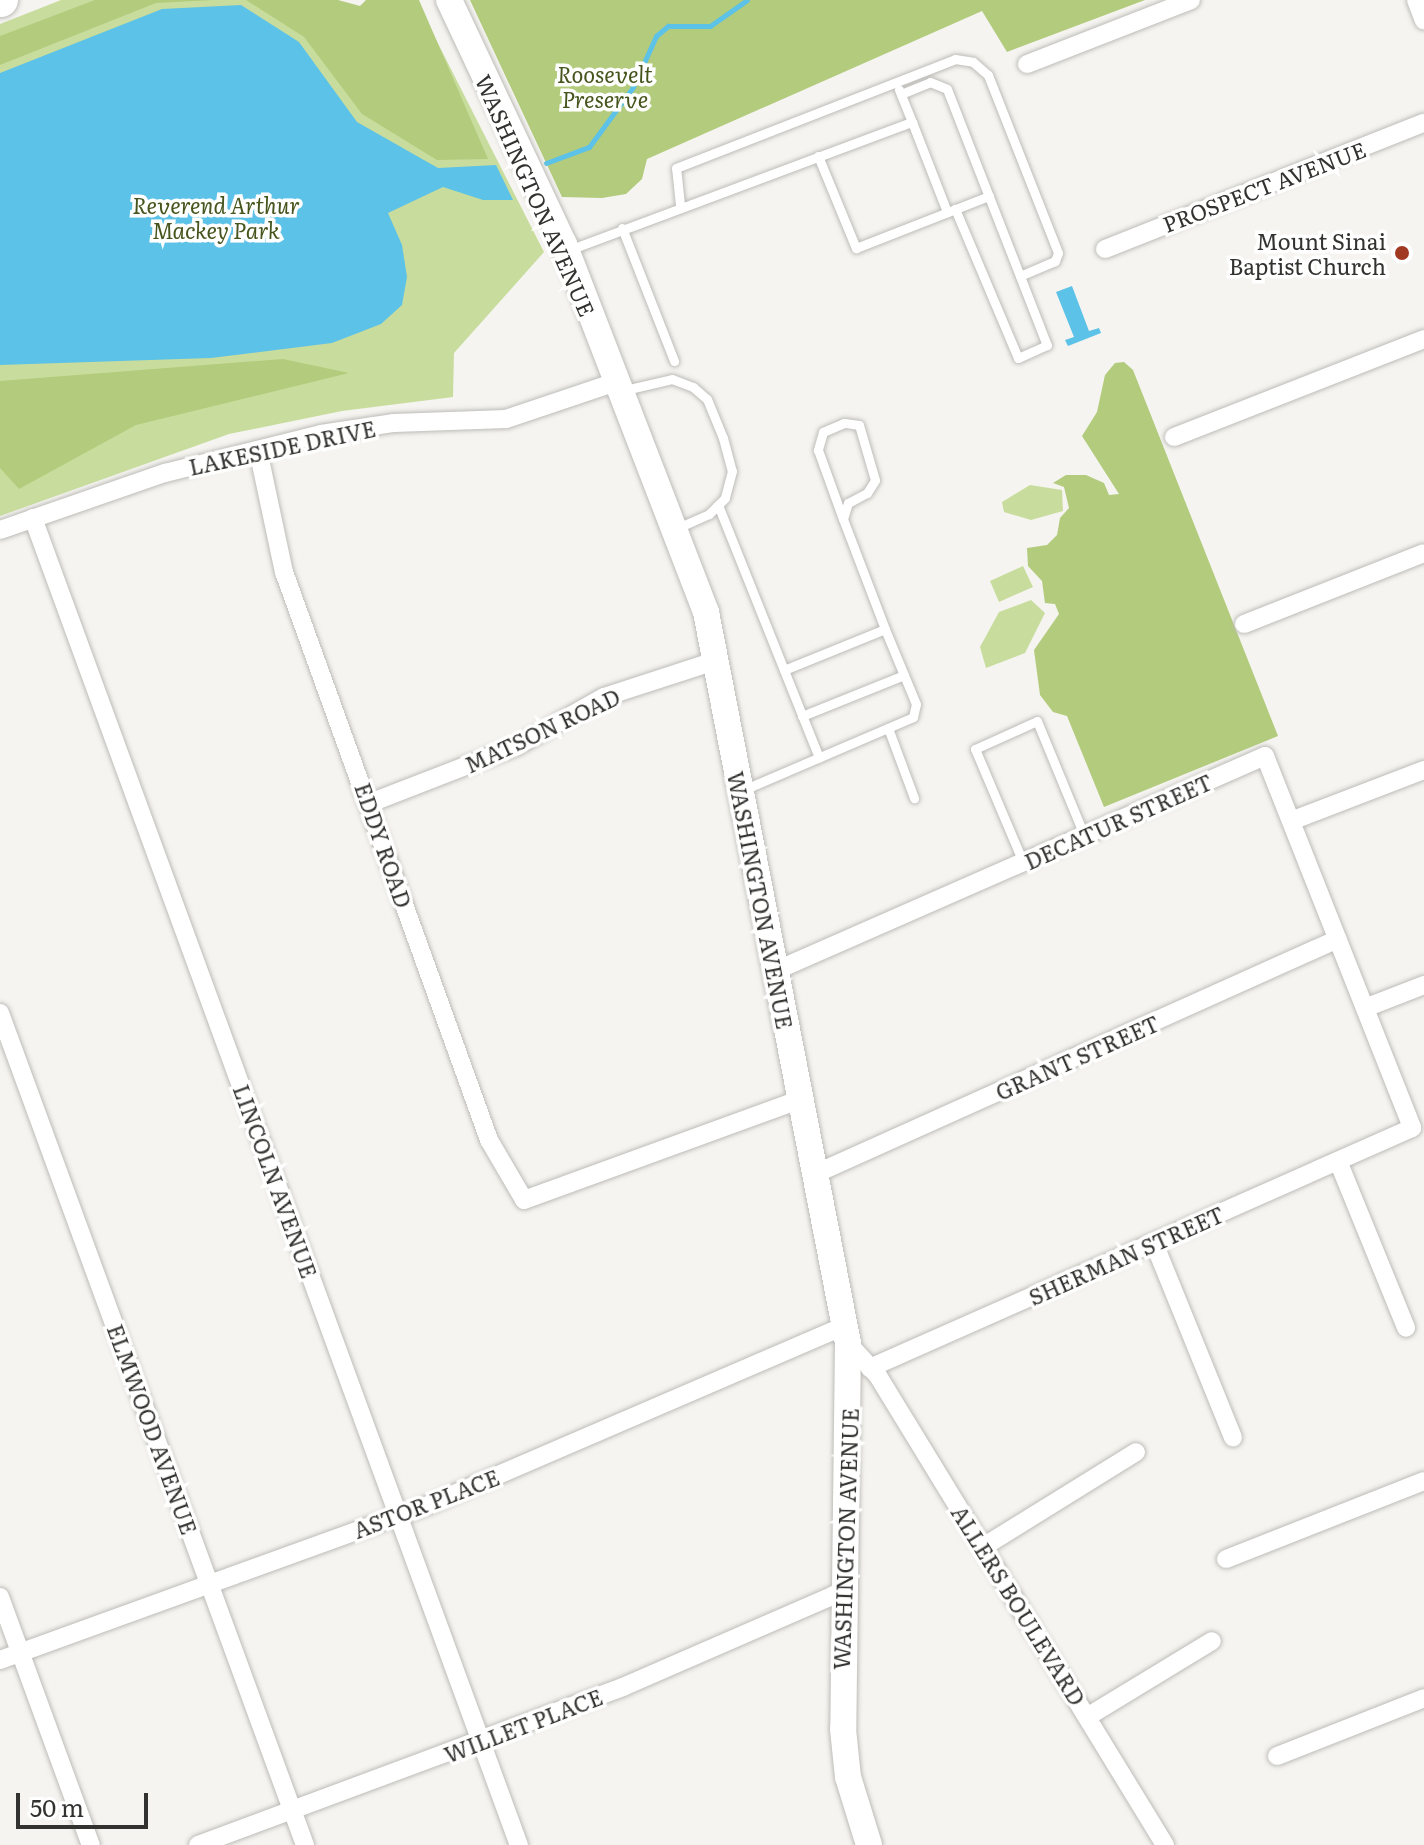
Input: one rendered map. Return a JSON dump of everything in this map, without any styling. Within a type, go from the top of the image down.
[{"type":"street","name":"WASHINGTON AVENUE","points":[[449,0],[566,251],[706,612],[846,1335],[843,1729],[848,1777],[869,1845]]},
{"type":"street","points":[[1027,64],[1191,0]]},
{"type":"street","points":[[1416,0],[1424,21]]},
{"type":"street","name":"PROSPECT AVENUE","points":[[1105,249],[1424,123]]},
{"type":"street","points":[[1174,437],[1424,339]]},
{"type":"street","name":"LAKESIDE DRIVE","points":[[0,530],[165,473],[258,450],[394,423],[506,419],[618,387]]},
{"type":"street","name":"EDDY ROAD","points":[[258,450],[284,572],[370,803],[489,1140],[524,1200],[799,1100]]},
{"type":"street","name":"LINCOLN AVENUE","points":[[33,518],[519,1845]]},
{"type":"street","points":[[1244,624],[1424,553]]},
{"type":"street","name":"MATSON ROAD","points":[[370,803],[517,746],[604,697],[715,661]]},
{"type":"street","name":"DECATUR STREET","points":[[775,971],[1265,756],[1291,821]]},
{"type":"street","points":[[1424,770],[1291,821],[1365,1008],[1424,985]]},
{"type":"street","name":"GRANT STREET","points":[[815,1174],[1338,939]]},
{"type":"street","name":"SHERMAN STREET","points":[[870,1368],[1412,1128],[1365,1008]]},
{"type":"street","name":"ELMWOOD AVENUE","points":[[0,1013],[305,1845]]},
{"type":"street","points":[[1338,1161],[1406,1328]]},
{"type":"street","points":[[1154,1243],[1233,1438]]},
{"type":"street","points":[[846,1335],[870,1368]]},
{"type":"street","name":"ASTOR PLACE","points":[[0,1660],[398,1514],[846,1335]]},
{"type":"street","name":"ALLERS BOULEVARD","points":[[870,1368],[1165,1845]]},
{"type":"street","points":[[983,1547],[1136,1452]]},
{"type":"street","points":[[1226,1559],[1424,1481]]},
{"type":"street","name":"WILLET PLACE","points":[[198,1845],[623,1687],[842,1592]]},
{"type":"street","points":[[0,1597],[91,1845]]},
{"type":"street","points":[[1087,1717],[1212,1641]]},
{"type":"street","points":[[1277,1756],[1424,1698]]},
{"type":"lane","points":[[680,205],[676,168],[955,59],[973,62],[988,75],[1058,253],[1055,261],[1020,276]]},
{"type":"lane","points":[[895,81],[1018,358],[1047,345],[947,89],[939,82],[930,82],[901,94]]},
{"type":"lane","points":[[566,251],[680,205],[912,122]]},
{"type":"lane","points":[[818,156],[856,248],[989,196]]},
{"type":"lane","points":[[622,228],[674,361]]},
{"type":"lane","points":[[618,387],[672,379],[707,399],[732,471],[718,505],[676,529]]},
{"type":"lane","points":[[740,791],[913,717],[916,704],[885,629],[843,519],[818,450],[823,432],[854,424],[869,448],[875,480],[867,493],[848,503],[843,519]]},
{"type":"lane","points":[[718,505],[819,758]]},
{"type":"lane","points":[[784,670],[885,629]]},
{"type":"lane","points":[[802,716],[904,675]]},
{"type":"lane","points":[[1023,862],[975,749],[1037,721],[1084,835]]},
{"type":"lane","points":[[888,728],[914,798]]},
{"type":"green space","name":"Reverend Arthur Mackey Park","points":[[61,0],[318,0],[425,18],[544,252],[454,353],[453,397],[342,411],[229,434],[0,516],[0,24]]},
{"type":"green space","points":[[95,0],[214,0],[156,3],[0,65],[0,36]]},
{"type":"green space","points":[[246,0],[338,0],[360,6],[366,0],[419,0],[488,159],[437,160],[362,114],[304,37]]},
{"type":"green space","name":"Roosevelt Preserve","points":[[470,0],[1145,0],[1007,52],[982,11],[647,159],[642,179],[626,194],[602,198],[562,197]]},
{"type":"green space","points":[[283,359],[349,373],[136,425],[19,489],[0,468],[0,381]]},
{"type":"green space","points":[[1124,362],[1133,370],[1278,736],[1104,807],[1067,716],[1053,712],[1040,695],[1034,650],[1059,614],[1055,604],[1045,603],[1042,581],[1028,566],[1027,548],[1047,545],[1057,535],[1060,518],[1069,508],[1064,487],[1053,483],[1066,475],[1086,475],[1104,483],[1109,495],[1119,494],[1082,436],[1097,412],[1105,375],[1115,363]]},
{"type":"green space","points":[[1030,485],[1062,490],[1063,511],[1031,520],[1004,512],[1002,502]]},
{"type":"green space","points":[[1023,566],[1033,587],[999,602],[990,581]]},
{"type":"green space","points":[[1031,600],[1045,613],[1025,653],[986,668],[980,647],[999,612]]},
{"type":"water","points":[[241,5],[299,42],[357,122],[438,168],[496,165],[513,200],[483,200],[443,187],[388,213],[402,245],[407,277],[402,305],[381,324],[332,343],[211,358],[0,365],[0,73],[162,9]]},
{"type":"water","points":[[1072,286],[1089,331],[1099,328],[1101,333],[1068,346],[1065,340],[1074,337],[1056,292]]},
{"type":"waterway","points":[[546,163],[589,147],[633,87],[656,36],[668,26],[710,26],[747,0]]},
{"type":"place","name":"Mount Sinai Baptist Church","points":[[1402,253]]}]
